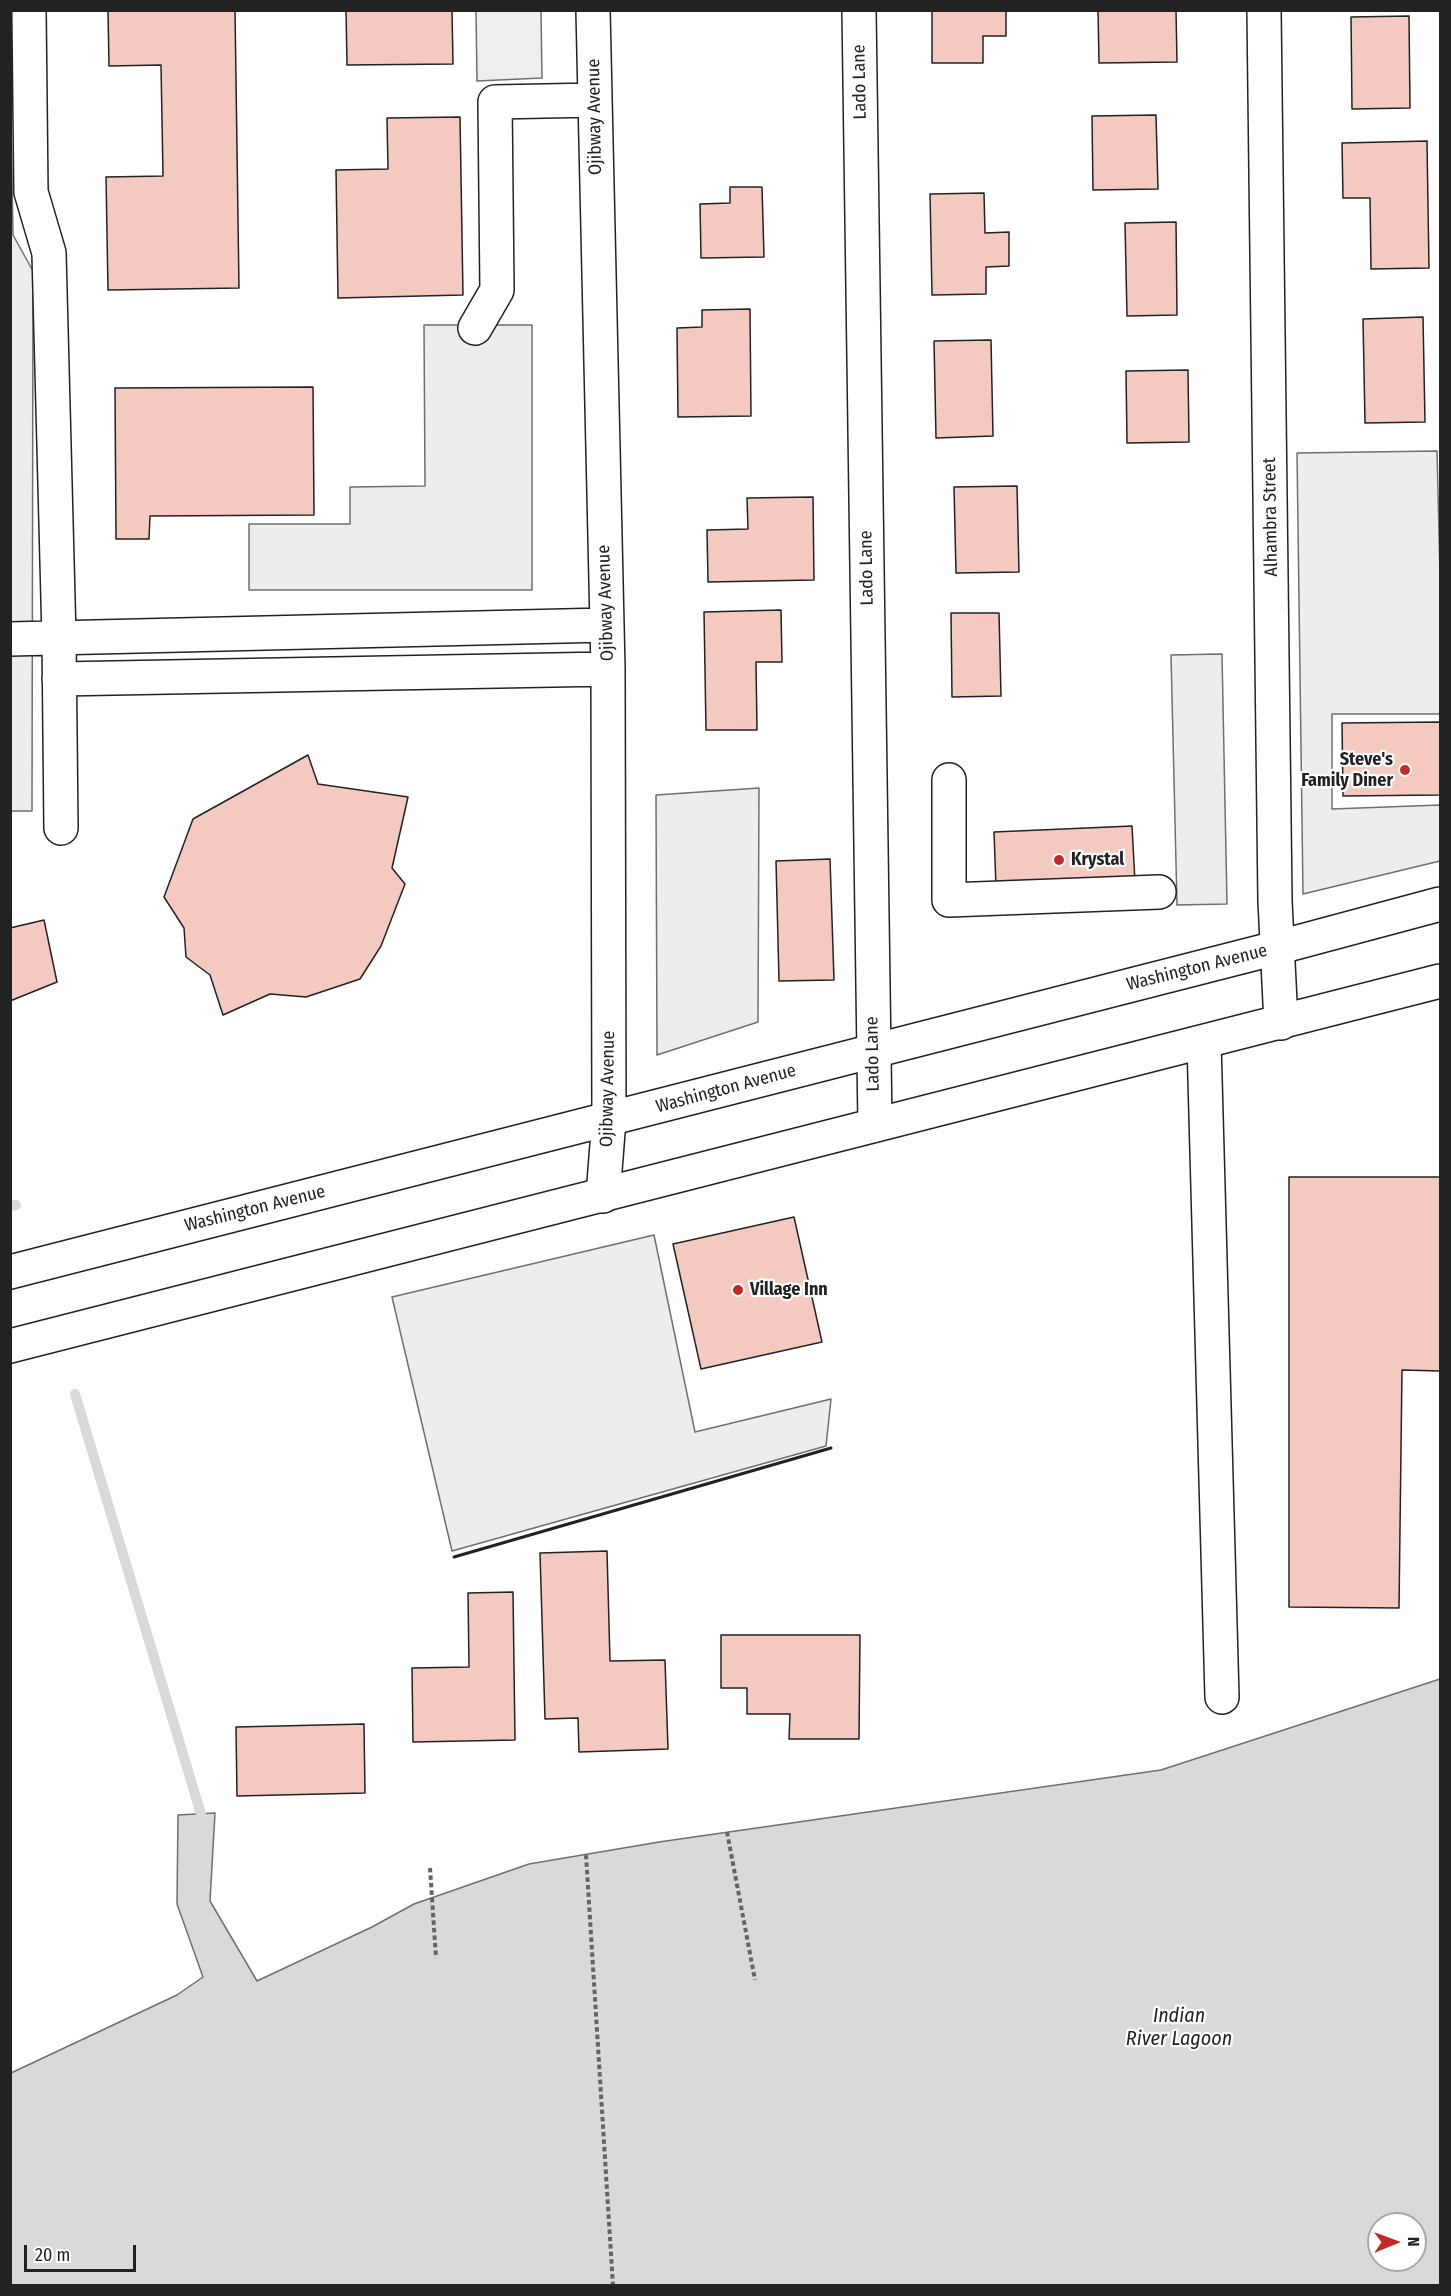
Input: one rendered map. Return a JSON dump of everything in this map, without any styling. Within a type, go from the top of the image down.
[{"type":"street","points":[[29,10],[31,192],[50,253],[61,828]]},
{"type":"street","name":"Ojibway Avenue","points":[[593,10],[608,669],[609,1119],[603,1196]]},
{"type":"street","name":"Lado Lane","points":[[859,10],[875,1125]]},
{"type":"street","name":"Alhambra Street","points":[[1264,10],[1276,948],[1281,1023]]},
{"type":"street","points":[[475,328],[497,290],[495,102],[595,100]]},
{"type":"street","points":[[10,639],[606,625]]},
{"type":"street","points":[[59,679],[608,669]]},
{"type":"street","points":[[949,780],[949,900],[1160,892]]},
{"type":"street","name":"Washington Avenue","points":[[10,1272],[1440,904]]},
{"type":"street","points":[[10,1346],[1440,981]]},
{"type":"street","points":[[1204,1042],[1222,1697]]},
{"type":"path","points":[[727,1832],[755,1980]]},
{"type":"path","points":[[586,1855],[613,2286]]},
{"type":"path","points":[[430,1868],[436,1958]]},
{"type":"shaded area","points":[[476,11],[541,11],[542,78],[477,81]]},
{"type":"shaded area","points":[[10,59],[13,235],[33,271],[32,811],[10,811]]},
{"type":"shaded area","points":[[424,325],[532,325],[532,590],[249,590],[249,524],[350,524],[350,487],[425,486]]},
{"type":"shaded area","points":[[1437,451],[1440,714],[1332,714],[1332,809],[1440,805],[1440,861],[1303,894],[1297,453]]},
{"type":"shaded area","points":[[1222,654],[1227,904],[1177,905],[1171,655]]},
{"type":"shaded area","points":[[759,788],[758,1022],[657,1055],[656,795]]},
{"type":"shaded area","points":[[654,1235],[695,1432],[831,1399],[826,1446],[452,1551],[392,1297]]},
{"type":"water","name":"Indian River Lagoon","points":[[1440,1679],[1440,2285],[11,2285],[11,2073],[177,1995],[203,1977],[177,1904],[178,1815],[215,1813],[210,1901],[257,1981],[372,1927],[414,1904],[529,1864],[659,1842],[1161,1770]]},
{"type":"building","points":[[108,10],[235,10],[239,288],[108,290],[106,177],[163,176],[161,65],[109,66]]},
{"type":"building","points":[[346,10],[452,10],[453,64],[347,65]]},
{"type":"building","points":[[932,10],[1006,10],[1006,36],[983,36],[983,63],[932,63]]},
{"type":"building","points":[[1098,10],[1176,10],[1177,62],[1099,63]]},
{"type":"building","points":[[1409,16],[1410,108],[1352,109],[1351,17]]},
{"type":"building","points":[[1156,115],[1158,189],[1093,190],[1092,116]]},
{"type":"building","points":[[460,117],[463,295],[338,298],[336,170],[388,169],[387,118]]},
{"type":"building","points":[[1427,141],[1429,268],[1371,269],[1370,198],[1343,198],[1342,143]]},
{"type":"building","points":[[730,187],[762,187],[764,257],[701,258],[700,204],[730,203]]},
{"type":"building","points":[[984,193],[985,233],[1009,232],[1009,266],[986,267],[986,294],[932,295],[930,194]]},
{"type":"building","points":[[1176,222],[1177,315],[1127,316],[1125,223]]},
{"type":"building","points":[[750,309],[751,416],[678,417],[677,328],[702,327],[702,310]]},
{"type":"building","points":[[1423,317],[1425,422],[1365,423],[1363,319]]},
{"type":"building","points":[[991,340],[993,436],[936,438],[934,341]]},
{"type":"building","points":[[1188,370],[1189,442],[1127,443],[1126,371]]},
{"type":"building","points":[[313,387],[314,515],[150,516],[149,539],[116,539],[115,388]]},
{"type":"building","points":[[1017,486],[1019,572],[956,573],[954,487]]},
{"type":"building","points":[[813,497],[814,580],[708,582],[707,530],[748,529],[747,498]]},
{"type":"building","points":[[781,610],[782,662],[756,662],[757,730],[706,730],[704,612]]},
{"type":"building","points":[[951,613],[999,613],[1001,696],[952,697]]},
{"type":"building","points":[[1440,722],[1440,795],[1343,796],[1342,723]]},
{"type":"building","points":[[308,755],[318,784],[408,797],[392,868],[405,884],[381,946],[360,979],[306,997],[270,994],[223,1015],[210,975],[186,957],[184,928],[164,897],[193,819]]},
{"type":"building","points":[[1132,826],[1135,882],[996,887],[994,832]]},
{"type":"building","points":[[830,859],[834,980],[779,981],[776,861]]},
{"type":"building","points":[[44,920],[57,982],[10,1001],[10,928]]},
{"type":"building","points":[[1289,1177],[1440,1177],[1440,1371],[1402,1370],[1399,1608],[1289,1607]]},
{"type":"building","points":[[794,1217],[822,1342],[701,1369],[673,1244]]},
{"type":"building","points":[[607,1551],[610,1661],[665,1660],[668,1749],[579,1752],[578,1718],[545,1719],[540,1553]]},
{"type":"building","points":[[513,1592],[515,1740],[413,1742],[412,1668],[469,1667],[468,1593]]},
{"type":"building","points":[[721,1635],[860,1635],[859,1739],[789,1739],[790,1714],[747,1714],[747,1688],[721,1688]]},
{"type":"building","points":[[364,1724],[365,1793],[237,1796],[236,1727]]},
{"type":"waterway","points":[[10,1206],[16,1205]]},
{"type":"waterway","points":[[75,1394],[201,1814]]},
{"type":"wall","points":[[454,1557],[831,1448]]},
{"type":"place","name":"Steve's Family Diner","points":[[1405,770]]},
{"type":"place","name":"Krystal","points":[[1059,860]]},
{"type":"place","name":"Village Inn","points":[[738,1290]]}]
